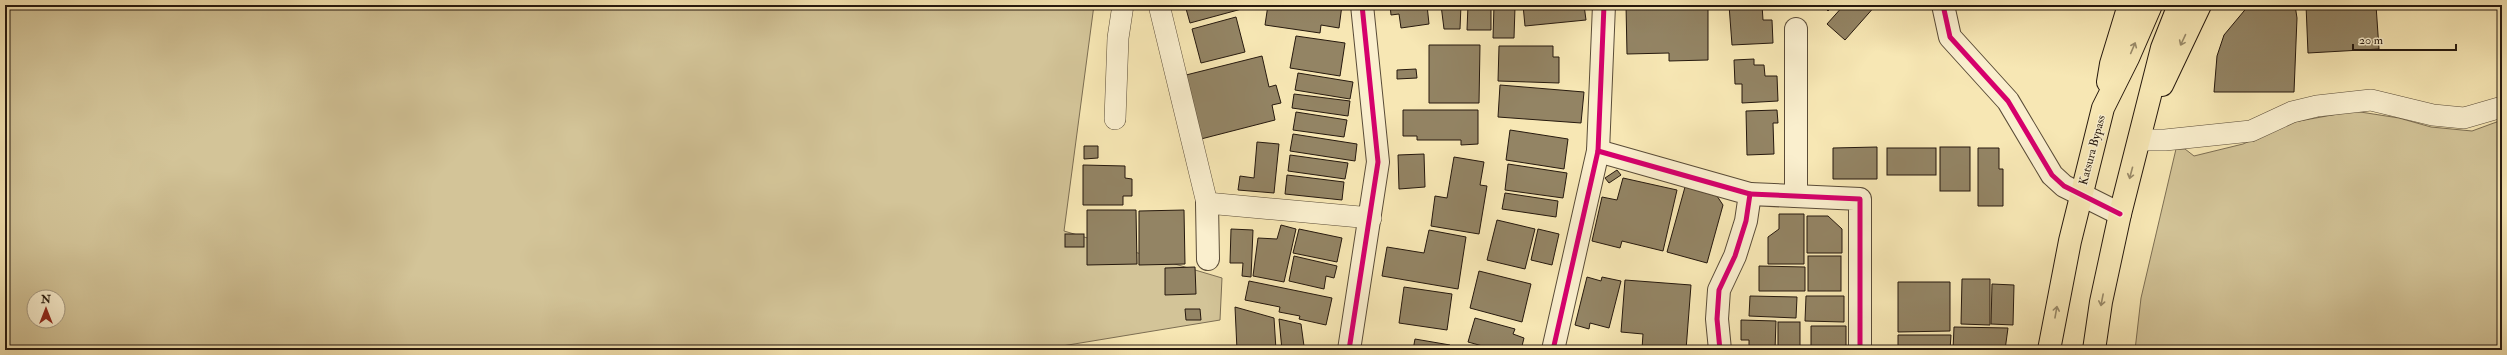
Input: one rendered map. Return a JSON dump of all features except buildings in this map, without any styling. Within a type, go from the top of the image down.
[{"type":"highway","points":[[2103,108],[2111,64],[2130,5]]},
{"type":"highway","name":"Katsura Bypass","points":[[2049,350],[2080,196],[2103,108],[2128,58],[2151,5]]},
{"type":"highway","points":[[2094,350],[2101,302],[2120,214],[2162,48],[2179,5]]},
{"type":"highway","points":[[2142,131],[2200,5]]},
{"type":"street","points":[[1349,350],[1371,218],[1378,162],[1362,5]]},
{"type":"street","points":[[1553,350],[1598,151],[1604,5]]},
{"type":"street","points":[[1943,5],[1950,37],[2008,101],[2052,175],[2064,186],[2080,196],[2120,214]]},
{"type":"street","points":[[1796,29],[1796,196]]},
{"type":"street","points":[[1598,151],[1750,194],[1860,199],[1860,350]]},
{"type":"street","points":[[1720,350],[1717,319],[1719,290],[1735,256],[1746,221],[1750,194]]},
{"type":"street","points":[[1207,203],[1208,258]]},
{"type":"lane","points":[[1115,119],[1118,38],[1124,5]]},
{"type":"lane","points":[[1158,5],[1207,203],[1371,218]]},
{"type":"lane","points":[[2142,131],[2165,140],[2251,131],[2292,112],[2370,100],[2433,115],[2464,118],[2502,107]]},
{"type":"shaded area","points":[[5,5],[1094,5],[1064,231],[1222,278],[1220,320],[1062,346],[1061,350],[5,350]]},
{"type":"shaded area","points":[[2354,111],[2399,118],[2431,127],[2472,131],[2502,120],[2502,350],[2135,350],[2141,298],[2176,149],[2185,149],[2194,156],[2243,144],[2294,122]]},
{"type":"cycle path","points":[[1349,350],[1378,162],[1362,5]]},
{"type":"cycle path","points":[[1553,350],[1598,151],[1604,5]]},
{"type":"cycle path","points":[[1943,5],[1950,37],[2008,101],[2052,175],[2064,186],[2120,214]]},
{"type":"cycle path","points":[[1598,151],[1750,194],[1746,221],[1735,256],[1719,290],[1717,319],[1720,350]]},
{"type":"cycle path","points":[[1750,194],[1860,199],[1860,350]]}]
